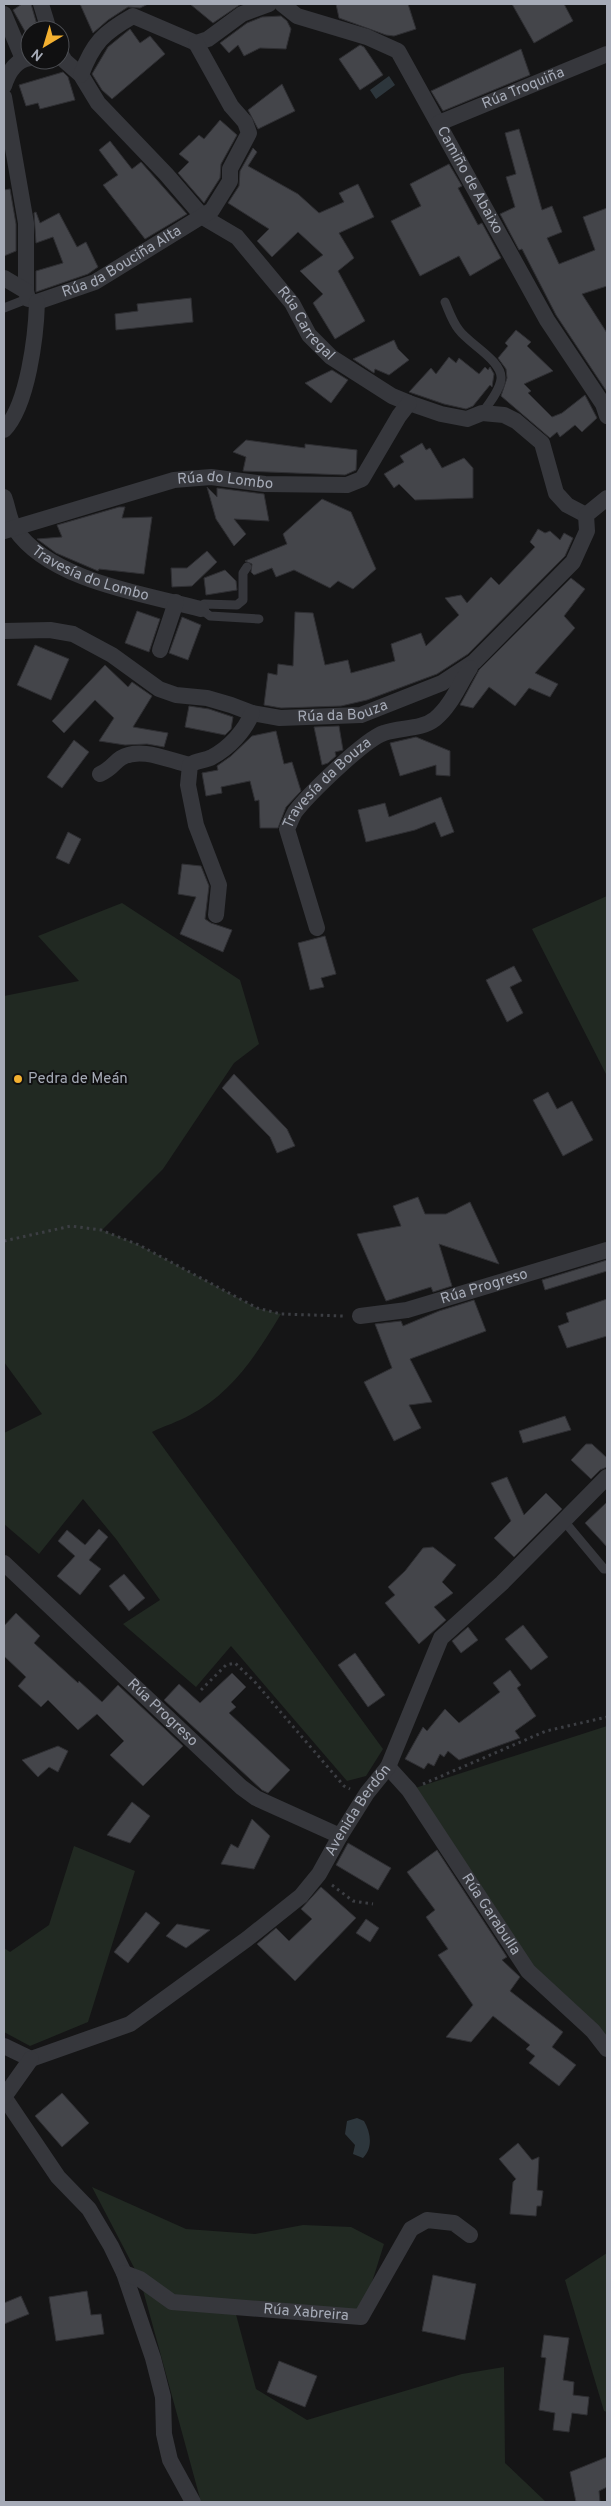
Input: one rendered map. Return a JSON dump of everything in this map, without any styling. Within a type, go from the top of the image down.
[{"type":"street","points":[[40,4],[46,20]]},
{"type":"street","points":[[196,43],[208,39],[242,14],[269,4]]},
{"type":"street","name":"Camiño de Abaixo","points":[[282,4],[296,16],[367,37],[398,51],[547,320],[603,404],[607,416]]},
{"type":"street","points":[[4,14],[20,46]]},
{"type":"street","points":[[81,74],[90,51],[112,28],[133,16],[196,43],[231,106],[245,122],[249,133],[230,169],[230,181],[212,210],[203,217]]},
{"type":"street","name":"Rúa Troquiña","points":[[439,123],[607,54]]},
{"type":"street","points":[[4,86],[8,72],[20,63]]},
{"type":"street","name":"Rúa Carregal","points":[[70,65],[81,74],[98,103],[166,174],[203,217],[237,237],[292,303],[309,335],[332,357],[392,396],[409,403],[441,414],[467,419],[482,414],[504,415],[516,421],[542,443],[556,493],[567,505],[586,515]]},
{"type":"street","points":[[4,97],[26,222],[30,297],[36,322],[26,380],[17,409],[4,430]]},
{"type":"street","name":"Rúa da Bouciña Alta","points":[[30,297],[95,282],[176,230],[203,217]]},
{"type":"street","points":[[4,278],[30,297]]},
{"type":"street","name":"Rúa do Lombo","points":[[7,528],[174,480],[211,477],[265,484],[348,485],[362,479],[399,416],[409,403]]},
{"type":"street","points":[[4,497],[7,528]]},
{"type":"street","points":[[586,515],[607,498]]},
{"type":"street","name":"Rúa da Bouza","points":[[4,631],[50,630],[73,634],[112,655],[159,688],[176,695],[206,698],[231,704],[252,713],[280,718],[361,715],[442,684],[474,662],[573,562],[587,531],[586,515]]},
{"type":"street","name":"Travesía do Lombo","points":[[7,528],[50,560],[96,582],[201,609]]},
{"type":"street","points":[[160,650],[176,602]]},
{"type":"street","name":"Travesía da Bouza","points":[[317,928],[287,829],[293,814],[304,801],[367,742],[383,733],[414,727],[434,720],[446,708],[474,662]]},
{"type":"street","points":[[100,774],[111,769],[121,758],[136,754],[161,757],[190,765],[196,761],[211,758],[238,736],[252,713]]},
{"type":"street","name":"Travesía da Bouza","points":[[361,715],[374,728],[383,733]]},
{"type":"street","points":[[190,765],[188,785],[196,825],[219,885],[216,915]]},
{"type":"street","name":"Rúa Progreso","points":[[360,1316],[407,1310],[607,1250]]},
{"type":"street","name":"Avenida Berdón","points":[[31,2059],[130,2024],[301,1896],[319,1874],[340,1836],[368,1793],[388,1767],[441,1638],[502,1583],[607,1477]]},
{"type":"street","name":"Rúa Progreso","points":[[4,1563],[241,1787],[256,1798],[340,1836]]},
{"type":"street","name":"Rúa Garabulla","points":[[388,1767],[409,1790],[528,1971],[593,2031],[607,2049]]},
{"type":"street","points":[[4,2046],[31,2059],[4,2097],[58,2177],[90,2209],[112,2246],[124,2273],[153,2358],[163,2398],[164,2434],[170,2460],[194,2502]]},
{"type":"street","name":"Rúa Xabreira","points":[[124,2273],[140,2279],[172,2302],[361,2317],[411,2229],[427,2220],[454,2224],[470,2235]]},
{"type":"lane","points":[[4,308],[30,297]]},
{"type":"lane","points":[[445,302],[459,330],[471,343],[497,364],[501,373],[501,381],[482,414]]},
{"type":"lane","points":[[247,567],[243,573],[243,600],[237,605],[204,604],[201,609],[210,616],[259,619]]},
{"type":"lane","points":[[564,1521],[604,1569],[607,1569]]},
{"type":"path","points":[[4,1241],[71,1226],[101,1230],[139,1245],[257,1308],[281,1314],[312,1317],[360,1316]]},
{"type":"path","points":[[201,1690],[226,1665],[235,1662],[254,1681],[344,1786],[357,1792],[368,1793]]},
{"type":"path","points":[[409,1790],[546,1732],[607,1717]]},
{"type":"path","points":[[319,1874],[353,1901],[373,1904]]},
{"type":"shaded area","points":[[389,76],[395,85],[376,99],[370,90]]},
{"type":"shaded area","points":[[607,896],[607,1076],[532,929]]},
{"type":"shaded area","points":[[122,903],[240,980],[259,1044],[234,1063],[163,1169],[102,1230],[139,1245],[257,1308],[281,1314],[253,1358],[219,1396],[181,1420],[152,1432],[383,1749],[366,1776],[347,1781],[231,1646],[196,1687],[123,1624],[160,1600],[116,1539],[83,1499],[39,1554],[4,1524],[4,1433],[42,1414],[4,1362],[4,996],[79,981],[38,936]]},
{"type":"shaded area","points":[[607,1726],[607,2049],[528,1971],[409,1790]]},
{"type":"shaded area","points":[[74,1846],[135,1871],[88,2022],[30,2046],[4,2032],[4,1948],[10,1952],[49,1925]]},
{"type":"shaded area","points":[[357,2118],[364,2121],[370,2140],[370,2145],[363,2158],[353,2154],[355,2145],[345,2134],[347,2121]]},
{"type":"shaded area","points":[[92,2187],[186,2229],[255,2234],[303,2225],[351,2227],[384,2244],[361,2317],[234,2307],[256,2389],[307,2420],[462,2374],[504,2367],[505,2463],[546,2502],[201,2502],[140,2279]]},
{"type":"shaded area","points":[[607,2253],[607,2412],[604,2411],[565,2280]]},
{"type":"building","points":[[22,4],[31,4],[36,20],[20,20],[20,22],[13,10]]},
{"type":"building","points":[[80,4],[148,4],[140,8],[128,7],[93,33]]},
{"type":"building","points":[[190,4],[241,4],[213,23]]},
{"type":"building","points":[[336,4],[408,4],[416,29],[394,36],[386,35],[339,18]]},
{"type":"building","points":[[512,4],[564,4],[573,21],[534,43]]},
{"type":"building","points":[[281,16],[287,21],[291,29],[286,49],[260,48],[244,56],[238,45],[229,53],[220,43],[247,23],[262,17]]},
{"type":"building","points":[[130,29],[140,43],[150,36],[165,54],[112,99],[102,90],[92,74],[108,47]]},
{"type":"building","points":[[360,45],[364,47],[383,75],[360,90],[339,59]]},
{"type":"building","points":[[521,49],[530,75],[443,111],[431,91]]},
{"type":"building","points":[[63,72],[68,77],[75,100],[40,109],[38,103],[26,106],[19,85]]},
{"type":"building","points":[[282,84],[295,111],[258,129],[248,110]]},
{"type":"building","points":[[220,120],[237,135],[221,164],[220,178],[204,203],[178,173],[189,162],[179,154],[199,135],[204,139]]},
{"type":"building","points":[[519,129],[542,210],[552,206],[562,232],[547,238],[559,264],[595,250],[583,217],[607,208],[607,286],[582,294],[607,333],[607,392],[556,315],[522,249],[519,250],[500,214],[515,207],[506,177],[516,174],[505,133]]},
{"type":"building","points":[[110,141],[132,169],[141,162],[187,214],[145,239],[103,185],[118,175],[99,150]]},
{"type":"building","points":[[253,148],[257,152],[248,166],[298,194],[319,213],[344,202],[339,193],[358,184],[374,217],[339,233],[354,258],[338,271],[365,321],[335,339],[313,303],[323,294],[300,271],[323,255],[298,232],[272,257],[257,241],[269,229],[228,203],[239,186],[240,171]]},
{"type":"building","points":[[449,164],[462,186],[458,188],[478,225],[482,223],[501,258],[470,276],[459,256],[420,276],[391,221],[421,206],[410,184]]},
{"type":"building","points":[[10,189],[16,224],[16,251],[4,256],[4,190]]},
{"type":"building","points":[[36,212],[40,223],[59,213],[77,247],[86,242],[98,267],[88,274],[36,292],[36,271],[63,263],[53,237],[36,243],[34,213]]},
{"type":"building","points":[[191,298],[193,322],[116,330],[115,314],[138,311],[137,304]]},
{"type":"building","points":[[516,330],[531,342],[527,346],[553,371],[524,384],[531,391],[528,393],[552,417],[562,413],[585,395],[597,418],[582,432],[575,425],[560,437],[557,432],[550,438],[501,396],[507,378],[506,369],[498,358],[508,346],[505,343]]},
{"type":"building","points":[[394,340],[398,349],[409,360],[389,375],[375,369],[374,373],[353,359]]},
{"type":"building","points":[[449,357],[456,363],[459,358],[479,374],[485,367],[488,370],[490,367],[494,374],[492,387],[490,385],[473,406],[466,409],[409,392],[431,368],[436,374]]},
{"type":"building","points":[[332,370],[348,380],[331,403],[305,383]]},
{"type":"building","points":[[246,440],[305,448],[305,444],[357,450],[356,470],[345,475],[243,471],[246,457],[233,452]]},
{"type":"building","points":[[422,443],[426,450],[430,448],[442,468],[464,458],[473,468],[473,498],[415,500],[399,484],[394,488],[384,474],[404,462],[400,456]]},
{"type":"building","points":[[207,487],[217,497],[217,488],[264,494],[269,521],[234,519],[246,534],[234,546],[216,519]]},
{"type":"building","points":[[322,499],[351,512],[376,569],[353,589],[338,581],[330,588],[294,570],[276,577],[272,568],[254,575],[251,572],[252,564],[245,561],[287,544],[283,534]]},
{"type":"building","points":[[119,507],[125,507],[122,518],[152,517],[144,574],[99,569],[98,571],[56,553],[37,539],[62,537],[57,525]]},
{"type":"building","points":[[538,529],[545,533],[550,531],[560,540],[564,533],[573,538],[565,556],[468,654],[437,674],[367,700],[341,706],[281,708],[264,705],[268,673],[277,675],[278,664],[293,666],[295,612],[313,613],[325,665],[348,660],[351,673],[395,661],[391,644],[421,633],[426,646],[459,615],[445,598],[461,595],[467,603],[491,577],[499,585],[535,547],[530,542]]},
{"type":"building","points":[[207,551],[217,562],[192,586],[172,587],[171,568],[187,568]]},
{"type":"building","points":[[225,570],[236,581],[237,590],[206,595],[204,578]]},
{"type":"building","points":[[571,578],[585,589],[564,616],[575,628],[535,673],[558,684],[550,697],[529,688],[515,706],[489,687],[473,708],[460,705],[479,670]]},
{"type":"building","points":[[137,611],[160,619],[149,652],[125,643]]},
{"type":"building","points":[[182,617],[201,625],[188,660],[169,653]]},
{"type":"building","points":[[35,645],[69,659],[51,700],[17,685]]},
{"type":"building","points":[[105,665],[128,687],[132,682],[152,696],[133,727],[168,733],[164,747],[147,744],[125,745],[99,741],[114,718],[95,700],[64,733],[52,721]]},
{"type":"building","points":[[189,706],[209,709],[233,717],[231,729],[225,735],[185,727]]},
{"type":"building","points":[[339,726],[343,750],[335,752],[336,756],[328,763],[322,765],[314,727]]},
{"type":"building","points":[[276,731],[284,764],[292,762],[301,791],[286,807],[278,828],[260,828],[259,800],[255,801],[250,781],[221,787],[222,793],[206,796],[202,773],[218,770],[217,766],[231,756],[252,736]]},
{"type":"building","points":[[416,737],[450,751],[450,776],[436,775],[436,765],[400,776],[390,743]]},
{"type":"building","points":[[74,740],[89,752],[62,788],[47,777]]},
{"type":"building","points":[[441,797],[454,832],[441,837],[435,822],[415,830],[366,842],[358,810],[385,803],[389,817]]},
{"type":"building","points":[[68,832],[81,839],[69,864],[56,858]]},
{"type":"building","points":[[182,864],[201,866],[209,886],[205,919],[232,930],[223,952],[180,934],[196,897],[178,894]]},
{"type":"building","points":[[325,936],[336,974],[321,978],[324,987],[310,990],[298,943]]},
{"type":"building","points":[[514,966],[522,981],[510,987],[523,1013],[507,1022],[486,980]]},
{"type":"building","points":[[234,1074],[287,1129],[295,1146],[277,1153],[270,1137],[222,1088]]},
{"type":"building","points":[[548,1092],[557,1109],[572,1101],[593,1140],[563,1156],[533,1100]]},
{"type":"building","points":[[418,1197],[425,1214],[446,1214],[470,1202],[499,1264],[439,1244],[452,1286],[433,1292],[431,1287],[386,1301],[357,1234],[401,1226],[393,1206]]},
{"type":"building","points":[[607,1260],[607,1271],[545,1290],[542,1280]]},
{"type":"building","points":[[607,1299],[607,1336],[567,1348],[558,1326],[569,1322],[566,1313]]},
{"type":"building","points":[[474,1300],[486,1331],[410,1359],[432,1402],[409,1405],[421,1428],[394,1441],[364,1382],[392,1368],[375,1324],[401,1321],[403,1326],[439,1311]]},
{"type":"building","points":[[565,1416],[571,1430],[523,1443],[519,1431]]},
{"type":"building","points":[[586,1444],[592,1444],[607,1458],[607,1467],[600,1470],[591,1479],[571,1460]]},
{"type":"building","points":[[507,1477],[524,1515],[546,1493],[562,1509],[514,1557],[494,1538],[511,1521],[491,1483]]},
{"type":"building","points":[[607,1502],[607,1547],[585,1523]]},
{"type":"building","points":[[99,1529],[108,1537],[89,1560],[101,1569],[80,1595],[57,1576],[75,1556],[58,1541],[67,1530],[85,1545]]},
{"type":"building","points":[[433,1547],[456,1565],[442,1582],[453,1593],[434,1607],[446,1620],[419,1644],[385,1603],[395,1595],[388,1587],[405,1571],[423,1548]]},
{"type":"building","points":[[124,1574],[145,1598],[129,1611],[109,1586]]},
{"type":"building","points":[[16,1613],[40,1636],[34,1643],[78,1683],[79,1681],[102,1702],[118,1685],[183,1746],[143,1786],[110,1755],[124,1741],[97,1714],[78,1730],[48,1700],[41,1707],[18,1686],[26,1677],[4,1656],[4,1626]]},
{"type":"building","points":[[523,1625],[548,1657],[531,1670],[505,1639]]},
{"type":"building","points":[[468,1627],[478,1640],[461,1653],[452,1641]]},
{"type":"building","points":[[355,1653],[385,1695],[368,1707],[338,1665]]},
{"type":"building","points":[[510,1670],[521,1685],[517,1688],[536,1716],[515,1731],[520,1738],[459,1760],[448,1751],[444,1757],[440,1754],[434,1766],[428,1763],[424,1769],[405,1759],[423,1727],[427,1731],[445,1709],[459,1723],[500,1692],[493,1683]]},
{"type":"building","points":[[232,1673],[246,1687],[231,1702],[236,1707],[229,1713],[290,1770],[268,1793],[262,1790],[164,1700],[179,1684],[200,1703]]},
{"type":"building","points":[[58,1746],[68,1751],[58,1772],[49,1767],[38,1777],[22,1760]]},
{"type":"building","points":[[132,1802],[150,1816],[130,1843],[107,1835]]},
{"type":"building","points":[[252,1819],[270,1836],[254,1869],[221,1864],[231,1844],[238,1848]]},
{"type":"building","points":[[348,1843],[391,1868],[378,1890],[336,1865]]},
{"type":"building","points":[[437,1850],[507,1957],[502,1960],[520,1977],[510,1991],[563,2032],[552,2047],[576,2065],[559,2086],[529,2063],[535,2056],[526,2049],[530,2045],[493,2016],[471,2042],[446,2037],[473,2005],[438,1955],[448,1949],[426,1917],[435,1910],[407,1872]]},
{"type":"building","points":[[321,1887],[356,1918],[295,1981],[257,1944],[276,1928],[289,1941],[312,1919],[301,1909]]},
{"type":"building","points":[[146,1912],[160,1923],[128,1963],[114,1952]]},
{"type":"building","points":[[366,1919],[379,1928],[370,1942],[356,1933]]},
{"type":"building","points":[[177,1924],[210,1930],[186,1948],[166,1936]]},
{"type":"building","points":[[62,2093],[89,2123],[62,2147],[35,2116]]},
{"type":"building","points":[[518,2143],[532,2160],[539,2157],[537,2190],[543,2191],[541,2206],[537,2206],[536,2216],[510,2214],[513,2182],[516,2179],[499,2159]]},
{"type":"building","points":[[433,2275],[476,2284],[465,2340],[422,2331]]},
{"type":"building","points":[[87,2291],[91,2315],[101,2314],[104,2334],[56,2341],[49,2297]]},
{"type":"building","points":[[21,2296],[29,2314],[4,2324],[4,2303]]},
{"type":"building","points":[[544,2335],[569,2338],[563,2380],[574,2382],[573,2395],[589,2397],[587,2415],[572,2413],[569,2432],[553,2430],[555,2413],[539,2410],[546,2358],[541,2357]]},
{"type":"building","points":[[279,2361],[317,2376],[305,2407],[267,2392]]},
{"type":"building","points":[[607,2457],[607,2487],[599,2491],[600,2502],[576,2502],[570,2472]]},
{"type":"place","name":"Pedra de Meán","points":[[18,1079]]}]
